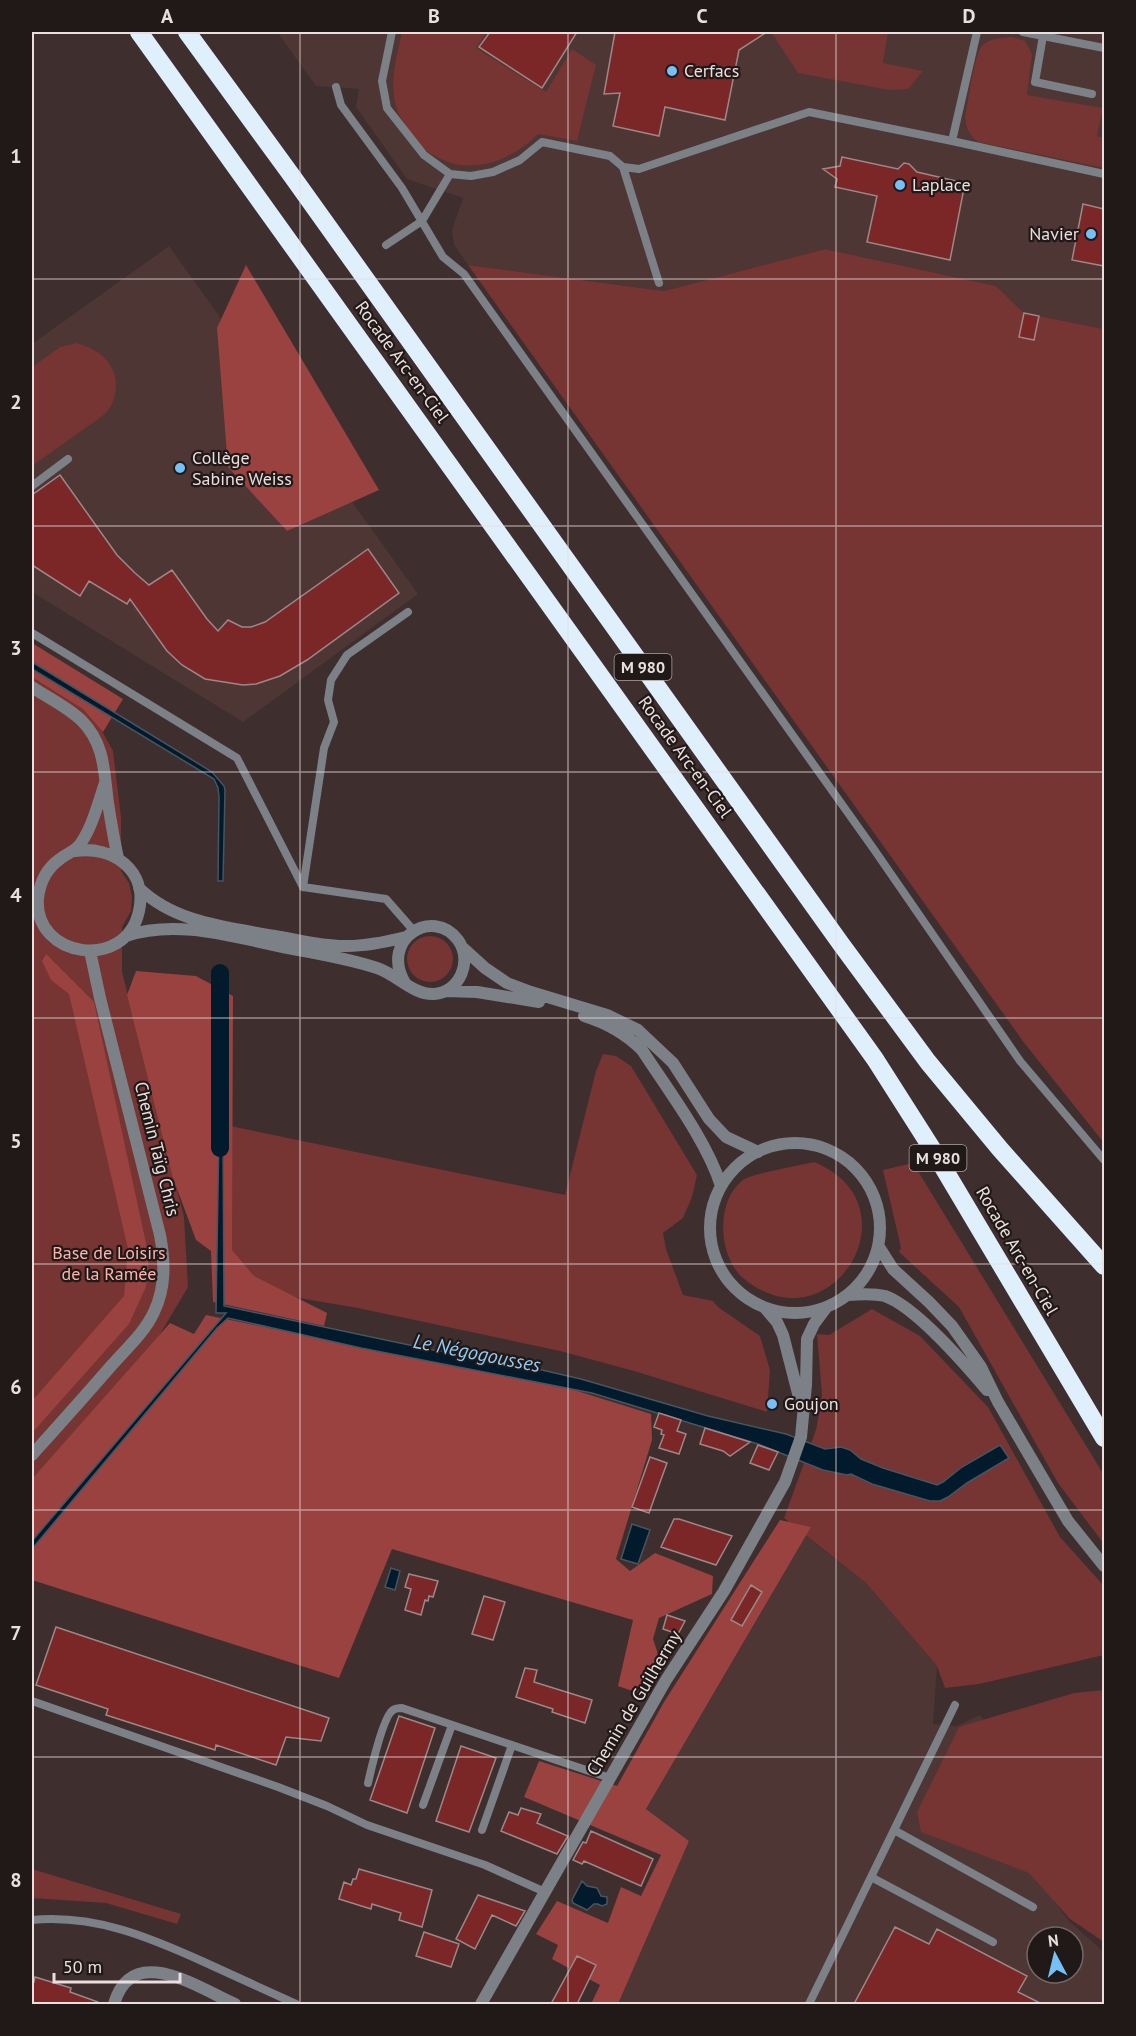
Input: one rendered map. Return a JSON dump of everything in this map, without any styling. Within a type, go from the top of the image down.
[{"type":"highway","name":"Rocade Arc-en-Ciel","points":[[139,32],[875,1059],[931,1146],[1104,1438]]},
{"type":"highway","name":"Rocade Arc-en-Ciel","points":[[187,32],[914,1044],[1000,1149],[1104,1266]]},
{"type":"street","points":[[32,687],[82,721],[94,736],[104,761],[105,783],[118,858]]},
{"type":"street","points":[[75,851],[90,826],[105,783]]},
{"type":"street","points":[[98,850],[118,858],[131,871],[139,888],[141,901],[134,925],[116,944],[103,949],[90,951],[74,949],[59,942],[48,930],[40,916],[38,900],[41,884],[49,869],[60,858],[75,851],[98,850]]},
{"type":"street","points":[[139,888],[162,906],[221,930],[374,967],[424,994],[477,992],[531,1000],[612,1026],[629,1037],[642,1050],[706,1150],[717,1171],[721,1186]]},
{"type":"street","points":[[126,936],[142,930],[168,928],[221,930],[328,946],[374,944],[410,934],[425,927],[448,930],[463,948],[485,968],[507,983],[608,1015],[638,1030],[673,1063],[709,1119],[726,1137],[758,1152]]},
{"type":"street","points":[[405,983],[399,972],[397,960],[399,948],[410,934]]},
{"type":"street","points":[[445,992],[456,984],[463,973],[465,961],[463,948]]},
{"type":"street","name":"Chemin Taïg Chris","points":[[32,1455],[138,1336],[154,1313],[163,1281],[164,1263],[160,1235],[90,951]]},
{"type":"street","points":[[783,1144],[809,1144],[831,1150],[851,1163],[866,1180],[876,1201],[881,1224],[879,1247],[872,1265],[862,1282],[848,1295],[825,1308],[805,1312],[785,1312],[765,1307],[747,1298],[731,1284],[719,1266],[712,1247],[710,1226],[713,1206],[721,1186],[741,1163],[758,1152],[783,1144]]},
{"type":"street","points":[[879,1247],[893,1269],[952,1326],[981,1367],[998,1402],[1068,1521],[1104,1566]]},
{"type":"street","points":[[848,1295],[884,1296],[897,1303],[931,1330],[998,1402]]},
{"type":"street","name":"Chemin de Guilhermy","points":[[765,1307],[777,1322],[783,1335],[803,1415]]},
{"type":"street","name":"Chemin de Guilhermy","points":[[481,2004],[666,1680],[724,1591],[785,1482],[801,1437],[807,1339],[825,1308]]},
{"type":"street","points":[[114,2004],[118,1990],[126,1980],[148,1971],[173,1976],[235,2004]]},
{"type":"lane","points":[[392,32],[382,81],[387,108],[424,156],[450,174],[471,176],[493,172],[520,160],[542,142],[610,156],[623,167],[659,283]]},
{"type":"lane","points":[[952,141],[977,32]]},
{"type":"lane","points":[[1023,32],[1104,48]]},
{"type":"lane","points":[[1043,36],[1035,82],[1092,94]]},
{"type":"lane","points":[[336,87],[340,105],[402,188],[443,257],[464,274],[572,424],[880,857],[1020,1061],[1104,1160]]},
{"type":"lane","points":[[623,167],[639,169],[809,112],[1104,174]]},
{"type":"lane","points":[[386,245],[422,221],[450,174]]},
{"type":"lane","points":[[32,486],[68,459]]},
{"type":"lane","points":[[303,886],[324,748],[334,722],[328,700],[331,680],[347,655],[408,612]]},
{"type":"lane","points":[[32,633],[237,758],[303,886]]},
{"type":"lane","points":[[303,886],[386,899],[410,934]]},
{"type":"lane","points":[[32,1701],[278,1787],[367,1825],[485,1865],[545,1892]]},
{"type":"lane","points":[[810,2004],[955,1705]]},
{"type":"lane","points":[[368,1783],[385,1721],[390,1711],[395,1708],[402,1708],[610,1778]]},
{"type":"lane","points":[[423,1805],[452,1725]]},
{"type":"lane","points":[[482,1830],[512,1745]]},
{"type":"lane","points":[[894,1830],[1033,1907]]},
{"type":"lane","points":[[871,1877],[993,1942]]},
{"type":"lane","points":[[32,1920],[91,1922],[142,1935],[296,2004]]},
{"type":"shaded area","points":[[277,32],[1104,32],[1104,329],[1024,313],[996,286],[825,249],[664,291],[468,265],[454,245],[452,230],[463,198],[407,179],[356,107],[359,89],[316,86]]},
{"type":"shaded area","name":"Collège Sabine Weiss","points":[[169,246],[418,594],[243,722],[32,592],[32,344]]},
{"type":"shaded area","points":[[246,265],[379,490],[287,531],[228,467],[217,328]]},
{"type":"shaded area","points":[[32,643],[123,699],[103,732],[83,709],[32,677]]},
{"type":"shaded area","points":[[46,954],[94,1002],[149,1257],[146,1287],[129,1324],[32,1433],[32,1401],[124,1296],[128,1249],[69,994],[51,980],[42,961]]},
{"type":"shaded area","points":[[136,971],[196,976],[233,996],[232,1250],[254,1276],[327,1313],[324,1326],[213,1302],[211,1251],[196,1240],[173,1178],[127,995]]},
{"type":"shaded area","points":[[206,1315],[571,1389],[651,1414],[652,1440],[616,1559],[630,1571],[655,1553],[713,1576],[712,1594],[659,1618],[653,1639],[663,1669],[647,1696],[618,1686],[633,1620],[392,1549],[339,1678],[32,1580],[32,1479],[170,1323],[194,1334]]},
{"type":"shaded area","points":[[780,1520],[811,1527],[646,1809],[689,1841],[618,2004],[591,2004],[600,1985],[552,1959],[558,1945],[536,1934],[557,1901],[608,1923],[621,1887],[641,1896],[661,1855],[524,1797],[539,1761],[617,1786],[664,1702]]},
{"type":"shaded area","points":[[806,1536],[866,1583],[937,1666],[933,1724],[957,1726],[980,1715],[990,1728],[1037,1878],[1074,1925],[1025,1925],[1025,1985],[1085,1985],[1085,1935],[1104,1952],[1104,2004],[618,2004],[689,1841],[646,1809]]},
{"type":"green space","points":[[402,32],[487,32],[476,48],[546,92],[572,49],[596,65],[577,141],[538,134],[522,148],[505,158],[487,164],[469,166],[451,163],[434,155],[418,143],[405,125],[394,99],[394,70]]},
{"type":"green space","points":[[771,32],[888,32],[883,63],[923,71],[908,89],[889,90],[798,73]]},
{"type":"green space","points":[[1012,37],[1025,41],[1032,54],[1027,95],[1103,108],[1097,136],[1104,138],[1104,168],[978,142],[970,134],[965,117],[978,52],[987,42]]},
{"type":"green space","points":[[825,249],[996,286],[1024,313],[1104,329],[1104,1143],[1025,1044],[468,265],[664,291]]},
{"type":"green space","points":[[77,343],[100,354],[108,362],[116,382],[113,401],[101,417],[32,466],[32,367],[60,347]]},
{"type":"green space","name":"Base de Loisirs de la Ramée","points":[[32,674],[64,694],[94,717],[113,751],[121,817],[121,871],[129,883],[132,897],[131,911],[122,927],[122,972],[184,1217],[188,1287],[156,1341],[32,1491]]},
{"type":"green space","points":[[430,936],[439,937],[446,943],[452,950],[452,968],[446,975],[439,981],[430,982],[421,981],[414,975],[408,968],[407,959],[408,950],[414,943],[421,937]]},
{"type":"green space","points":[[603,1054],[616,1056],[631,1066],[697,1175],[692,1197],[683,1218],[663,1233],[666,1249],[683,1295],[713,1301],[718,1307],[760,1336],[770,1370],[767,1412],[560,1351],[358,1308],[263,1292],[227,1292],[230,1126],[565,1195],[596,1071]]},
{"type":"green space","points":[[814,1162],[845,1182],[860,1209],[861,1237],[851,1264],[832,1285],[806,1297],[775,1296],[743,1278],[735,1268],[725,1243],[724,1214],[734,1189],[743,1180],[766,1172]]},
{"type":"green space","points":[[913,1163],[1104,1475],[1104,1544],[1058,1483],[959,1307],[899,1252],[901,1248],[883,1170]]},
{"type":"green space","points":[[872,1309],[920,1336],[988,1407],[1060,1537],[1104,1586],[1104,1655],[979,1684],[945,1688],[937,1666],[866,1583],[784,1518],[816,1430],[822,1395],[817,1334],[829,1335]]},
{"type":"green space","points":[[1104,1690],[1104,1942],[1085,1929],[1085,1925],[1079,1925],[1070,1919],[1029,1873],[921,1832],[917,1812],[959,1727],[1074,1693]]},
{"type":"green space","points":[[32,1869],[181,1914],[177,1924],[106,1903],[32,1898]]},
{"type":"water","points":[[32,662],[212,772],[225,790],[223,881],[218,881],[219,797],[214,779],[32,669]]},
{"type":"water","points":[[217,973],[222,974],[224,1306],[433,1350],[481,1356],[581,1379],[708,1416],[786,1434],[825,1449],[841,1447],[883,1468],[937,1485],[1000,1445],[1009,1458],[948,1497],[940,1501],[930,1501],[872,1484],[851,1474],[823,1470],[758,1444],[592,1393],[361,1348],[228,1318],[217,1328],[32,1549],[32,1541],[226,1313],[216,1313],[221,1007]]},
{"type":"water","points":[[632,1524],[650,1530],[638,1564],[621,1559]]},
{"type":"water","points":[[391,1568],[400,1571],[395,1590],[385,1587]]},
{"type":"water","points":[[582,1881],[587,1886],[597,1888],[601,1896],[607,1897],[607,1904],[602,1906],[594,1904],[587,1910],[573,1903],[572,1900]]},
{"type":"building","points":[[490,32],[577,32],[542,88],[479,47]]},
{"type":"building","name":"Cerfacs","points":[[615,32],[767,32],[739,50],[725,120],[665,107],[659,136],[613,126],[620,93],[604,94]]},
{"type":"building","points":[[842,157],[898,169],[904,163],[909,164],[917,172],[965,183],[950,260],[867,242],[877,196],[835,187],[837,179],[823,169],[840,166]]},
{"type":"building","name":"Navier","points":[[1083,204],[1104,209],[1104,266],[1072,260]]},
{"type":"building","points":[[1024,313],[1039,316],[1034,340],[1019,337]]},
{"type":"building","points":[[60,475],[117,555],[135,573],[149,585],[172,570],[218,631],[228,620],[242,627],[251,627],[265,622],[368,549],[399,593],[307,660],[280,676],[256,684],[243,685],[205,679],[182,665],[167,651],[130,599],[127,604],[89,581],[80,596],[32,565],[32,495]]},
{"type":"building","points":[[659,1413],[681,1420],[677,1431],[686,1434],[679,1454],[659,1448],[664,1435],[661,1434],[662,1430],[654,1427]]},
{"type":"building","points":[[705,1428],[750,1442],[730,1456],[723,1451],[700,1444]]},
{"type":"building","points":[[758,1445],[778,1452],[769,1470],[750,1463]]},
{"type":"building","points":[[650,1457],[667,1463],[649,1513],[632,1507]]},
{"type":"building","points":[[674,1519],[732,1536],[716,1565],[661,1547]]},
{"type":"building","points":[[409,1574],[438,1581],[433,1597],[429,1596],[428,1601],[425,1600],[421,1615],[405,1610],[411,1589],[405,1587]]},
{"type":"building","points":[[751,1585],[762,1592],[742,1626],[731,1620]]},
{"type":"building","points":[[484,1596],[505,1602],[493,1640],[472,1634]]},
{"type":"building","points":[[667,1615],[685,1621],[678,1634],[663,1629]]},
{"type":"building","points":[[56,1627],[329,1718],[321,1741],[286,1737],[276,1765],[216,1745],[215,1750],[106,1715],[108,1709],[36,1685]]},
{"type":"building","points":[[525,1668],[537,1670],[534,1682],[592,1700],[585,1723],[552,1712],[553,1709],[516,1697]]},
{"type":"building","points":[[399,1716],[435,1728],[407,1813],[370,1800]]},
{"type":"building","points":[[461,1746],[496,1758],[469,1832],[436,1821]]},
{"type":"building","points":[[521,1808],[541,1814],[537,1823],[568,1836],[557,1854],[501,1831],[509,1812],[518,1815]]},
{"type":"building","points":[[591,1831],[653,1859],[641,1886],[584,1861],[582,1864],[573,1860],[583,1842],[586,1843]]},
{"type":"building","points":[[359,1869],[432,1890],[422,1927],[399,1920],[401,1913],[372,1904],[371,1909],[339,1899],[344,1882],[351,1885]]},
{"type":"building","points":[[478,1895],[525,1911],[516,1926],[492,1915],[475,1949],[456,1939]]},
{"type":"building","points":[[895,1927],[929,1944],[937,1929],[1025,1975],[1018,1992],[1042,2004],[854,2004]]},
{"type":"building","points":[[424,1932],[459,1944],[451,1967],[416,1956]]},
{"type":"building","points":[[577,1956],[596,1965],[577,2004],[551,2004]]},
{"type":"building","points":[[35,1977],[71,1988],[70,1992],[98,2002],[98,2004],[32,2004],[32,1981],[34,1982]]},
{"type":"waterway","points":[[220,973],[220,1148]]},
{"type":"place","name":"Cerfacs","points":[[672,71]]},
{"type":"place","name":"Laplace","points":[[900,185]]},
{"type":"place","name":"Navier","points":[[1091,234]]},
{"type":"place","name":"Collège Sabine Weiss","points":[[180,468]]},
{"type":"place","name":"Goujon","points":[[772,1404]]},
{"type":"water label","name":"Le Négogousses","points":[[477,1353]]}]
